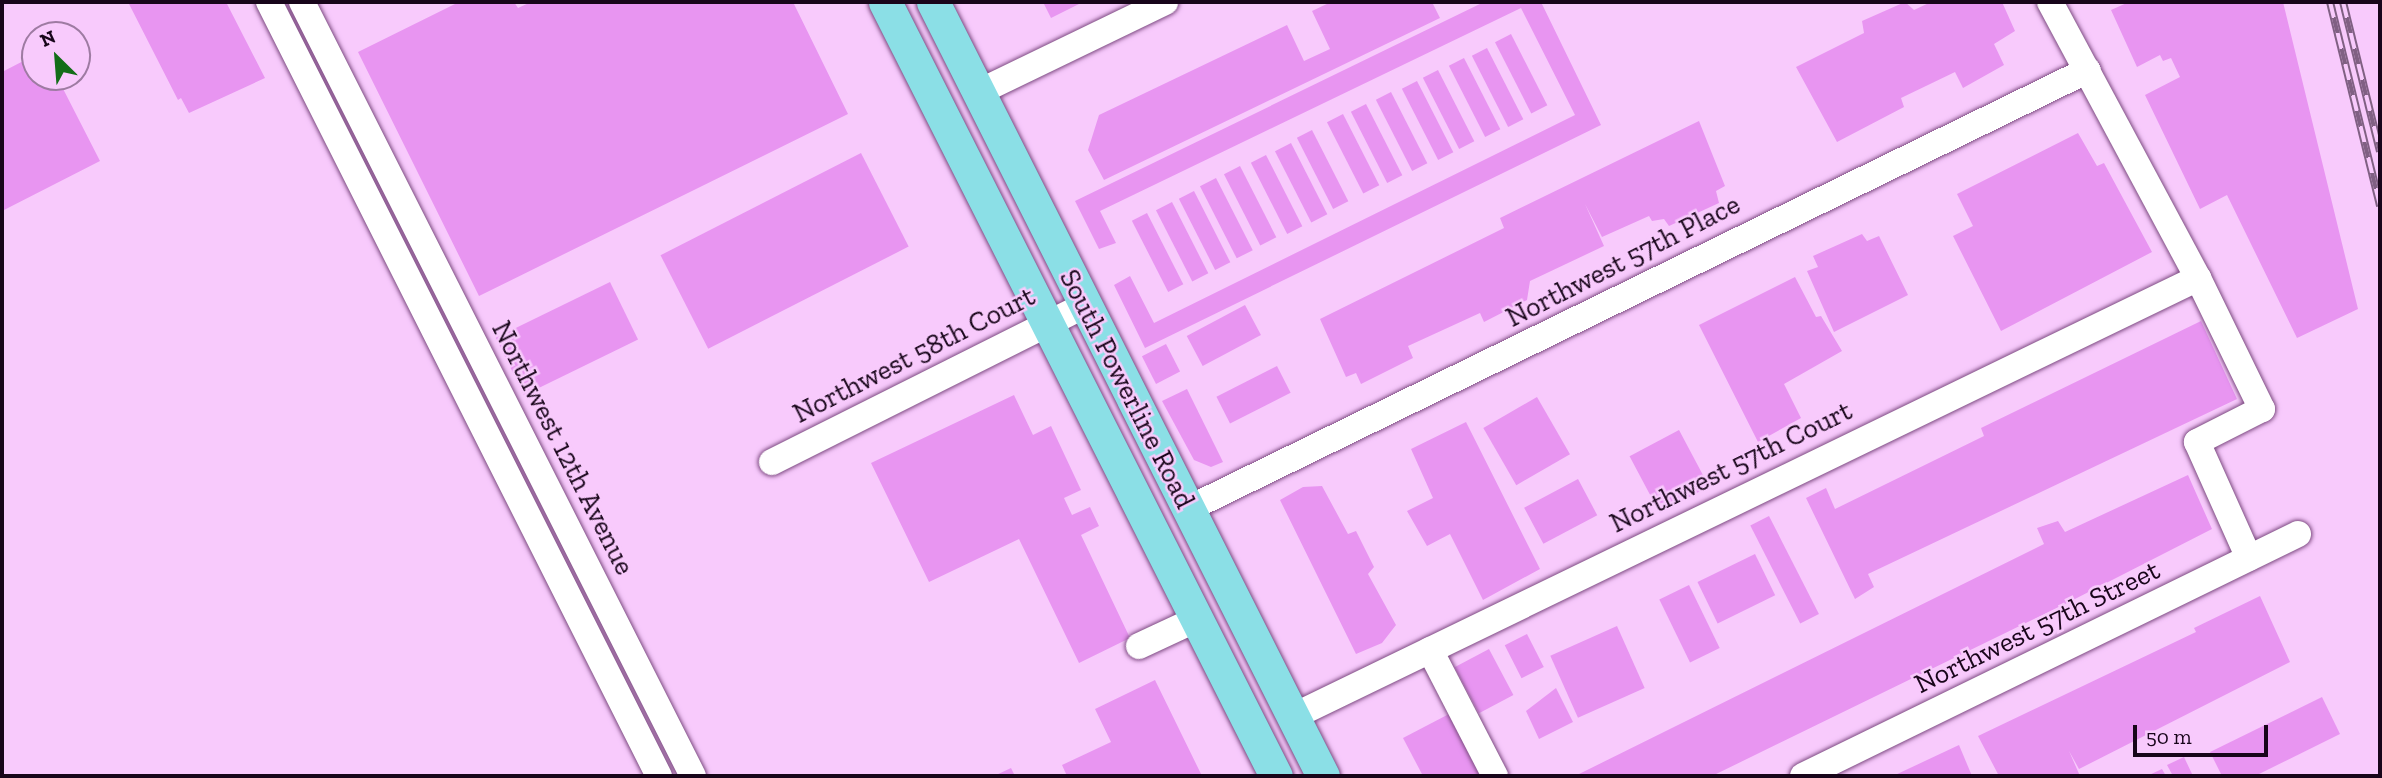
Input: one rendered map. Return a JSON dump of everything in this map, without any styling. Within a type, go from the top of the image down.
[{"type":"main road","name":"South Powerline Road","points":[[885,2],[1276,776]]},
{"type":"main road","name":"South Powerline Road","points":[[933,2],[1322,776]]},
{"type":"main road","points":[[919,70],[951,86],[977,93],[965,110],[959,148]]},
{"type":"main road","points":[[1241,708],[1278,718],[1293,717]]},
{"type":"street","points":[[269,2],[659,776]]},
{"type":"street","name":"Northwest 12th Avenue","points":[[302,2],[693,776]]},
{"type":"street","points":[[977,93],[1165,2]]},
{"type":"street","points":[[2050,2],[2198,278],[2262,409],[2197,442],[2249,558]]},
{"type":"street","points":[[305,75],[331,61]]},
{"type":"street","name":"Northwest 57th Place","points":[[1188,509],[2088,70]]},
{"type":"street","name":"Northwest 57th Court","points":[[1293,717],[2198,278]]},
{"type":"street","name":"Northwest 58th Court","points":[[772,462],[1084,304]]},
{"type":"street","name":"Northwest 57th Street","points":[[1803,776],[2298,534]]},
{"type":"street","points":[[1139,646],[1197,619]]},
{"type":"street","points":[[1430,650],[1495,776]]},
{"type":"street","points":[[619,694],[646,680]]},
{"type":"building","points":[[128,2],[226,2],[265,78],[189,113],[181,98],[178,100]]},
{"type":"building","points":[[459,2],[514,2],[518,8],[531,2],[793,2],[848,114],[479,296],[358,52]]},
{"type":"building","points":[[1043,2],[1083,2],[1051,18]]},
{"type":"building","points":[[1331,2],[1432,2],[1440,18],[1104,180],[1088,150],[1099,115],[1287,25],[1304,61],[1330,49],[1312,11]]},
{"type":"building","points":[[1484,2],[1541,2],[1601,125],[1145,348],[1114,285],[1130,276],[1154,323],[1575,115],[1521,8],[1100,211],[1116,243],[1099,249],[1075,201]]},
{"type":"building","points":[[1905,2],[1914,10],[1931,2],[2002,2],[2015,31],[1994,44],[2004,65],[1963,88],[1955,72],[1901,98],[1904,107],[1837,142],[1796,67],[1864,33],[1862,21]]},
{"type":"building","points":[[2129,2],[2283,2],[2358,309],[2297,338],[2227,195],[2200,209],[2145,95],[2180,77],[2171,58],[2163,61],[2160,55],[2137,67],[2111,10]]},
{"type":"building","points":[[1511,34],[1547,105],[1531,113],[1495,42]]},
{"type":"building","points":[[1487,48],[1523,119],[1508,127],[1472,56]]},
{"type":"building","points":[[1464,58],[1500,129],[1485,137],[1449,66]]},
{"type":"building","points":[[21,62],[21,91],[64,91],[100,161],[4,210],[2,72]]},
{"type":"building","points":[[1438,70],[1474,141],[1459,149],[1423,78]]},
{"type":"building","points":[[1417,81],[1453,152],[1438,160],[1402,89]]},
{"type":"building","points":[[1391,92],[1427,163],[1412,171],[1376,100]]},
{"type":"building","points":[[1366,104],[1402,175],[1387,183],[1351,112]]},
{"type":"building","points":[[1343,114],[1379,185],[1363,193],[1327,122]]},
{"type":"building","points":[[1699,121],[1725,186],[1716,191],[1719,203],[1669,226],[1664,219],[1652,221],[1649,216],[1602,237],[1585,204],[1604,246],[1530,281],[1527,300],[1484,322],[1480,313],[1408,346],[1413,358],[1361,384],[1356,373],[1346,377],[1320,319],[1504,228],[1500,218]]},
{"type":"building","points":[[1312,130],[1348,201],[1333,209],[1297,138]]},
{"type":"building","points":[[2078,133],[2097,166],[2104,163],[2152,252],[2001,331],[1953,236],[1973,226],[1957,194]]},
{"type":"building","points":[[1291,143],[1327,214],[1311,222],[1275,151]]},
{"type":"building","points":[[861,153],[909,247],[708,349],[661,255]]},
{"type":"building","points":[[1266,155],[1302,226],[1287,234],[1251,163]]},
{"type":"building","points":[[1240,166],[1276,237],[1260,245],[1224,174]]},
{"type":"building","points":[[1216,178],[1253,250],[1237,258],[1200,186]]},
{"type":"building","points":[[1194,191],[1230,262],[1215,270],[1179,199]]},
{"type":"building","points":[[1172,202],[1208,273],[1192,281],[1156,210]]},
{"type":"building","points":[[1147,213],[1183,284],[1168,292],[1132,221]]},
{"type":"building","points":[[1862,234],[1867,241],[1879,236],[1908,295],[1834,332],[1807,271],[1818,267],[1813,256]]},
{"type":"building","points":[[1795,277],[1816,317],[1821,316],[1842,351],[1784,384],[1801,418],[1758,442],[1699,325]]},
{"type":"building","points":[[610,282],[638,340],[524,395],[496,338]]},
{"type":"building","points":[[1245,305],[1261,335],[1203,366],[1187,336]]},
{"type":"building","points":[[2201,321],[2237,399],[1868,574],[1874,587],[1855,599],[1806,498],[1826,488],[1835,509],[1984,436],[1981,428]]},
{"type":"building","points":[[1166,344],[1180,372],[1156,384],[1142,356]]},
{"type":"building","points":[[1277,366],[1291,393],[1230,424],[1216,397]]},
{"type":"building","points":[[1187,389],[1223,462],[1211,467],[1194,460],[1162,401]]},
{"type":"building","points":[[1014,395],[1033,435],[1051,426],[1081,490],[1064,498],[1072,515],[1090,507],[1099,526],[1081,535],[1130,638],[1079,663],[1019,539],[929,582],[871,463]]},
{"type":"building","points":[[1537,397],[1570,454],[1516,485],[1483,428]]},
{"type":"building","points":[[1466,422],[1540,569],[1483,600],[1450,534],[1427,546],[1407,511],[1433,498],[1411,449]]},
{"type":"building","points":[[1679,430],[1709,487],[1660,513],[1630,456]]},
{"type":"building","points":[[2188,475],[2212,529],[2071,601],[1712,776],[1575,776],[2044,544],[2037,528],[2058,521],[2065,532]]},
{"type":"building","points":[[1578,479],[1597,515],[1543,544],[1524,508]]},
{"type":"building","points":[[1322,486],[1348,534],[1356,531],[1374,567],[1368,574],[1396,625],[1382,643],[1356,654],[1280,500],[1303,487]]},
{"type":"building","points":[[1769,516],[1819,614],[1800,624],[1750,526]]},
{"type":"building","points":[[1755,554],[1775,595],[1718,623],[1697,582]]},
{"type":"building","points":[[1689,585],[1720,648],[1690,662],[1659,599]]},
{"type":"building","points":[[2260,596],[2290,662],[2079,769],[2069,751],[2080,776],[1999,776],[1978,736],[2196,632],[2194,628]]},
{"type":"building","points":[[1617,626],[1645,688],[1578,718],[1550,656]]},
{"type":"building","points":[[1527,634],[1544,667],[1522,678],[1505,645]]},
{"type":"building","points":[[1489,649],[1513,695],[1479,713],[1455,667]]},
{"type":"building","points":[[1155,680],[1202,776],[1067,776],[1062,765],[1111,742],[1095,709]]},
{"type":"building","points":[[1556,688],[1573,722],[1539,739],[1526,711]]},
{"type":"building","points":[[2322,697],[2340,734],[2255,776],[2222,776],[2210,752]]},
{"type":"building","points":[[1449,714],[1480,776],[1423,776],[1403,738]]},
{"type":"building","points":[[1959,745],[1972,776],[1893,776]]},
{"type":"building","points":[[2184,757],[2193,776],[2173,776],[2167,765]]},
{"type":"building","points":[[1011,768],[1015,776],[994,776]]},
{"type":"building","points":[[2162,769],[2166,776],[2147,776]]},
{"type":"railway","points":[[2330,2],[2380,206]]},
{"type":"railway","points":[[2343,2],[2380,152]]}]
